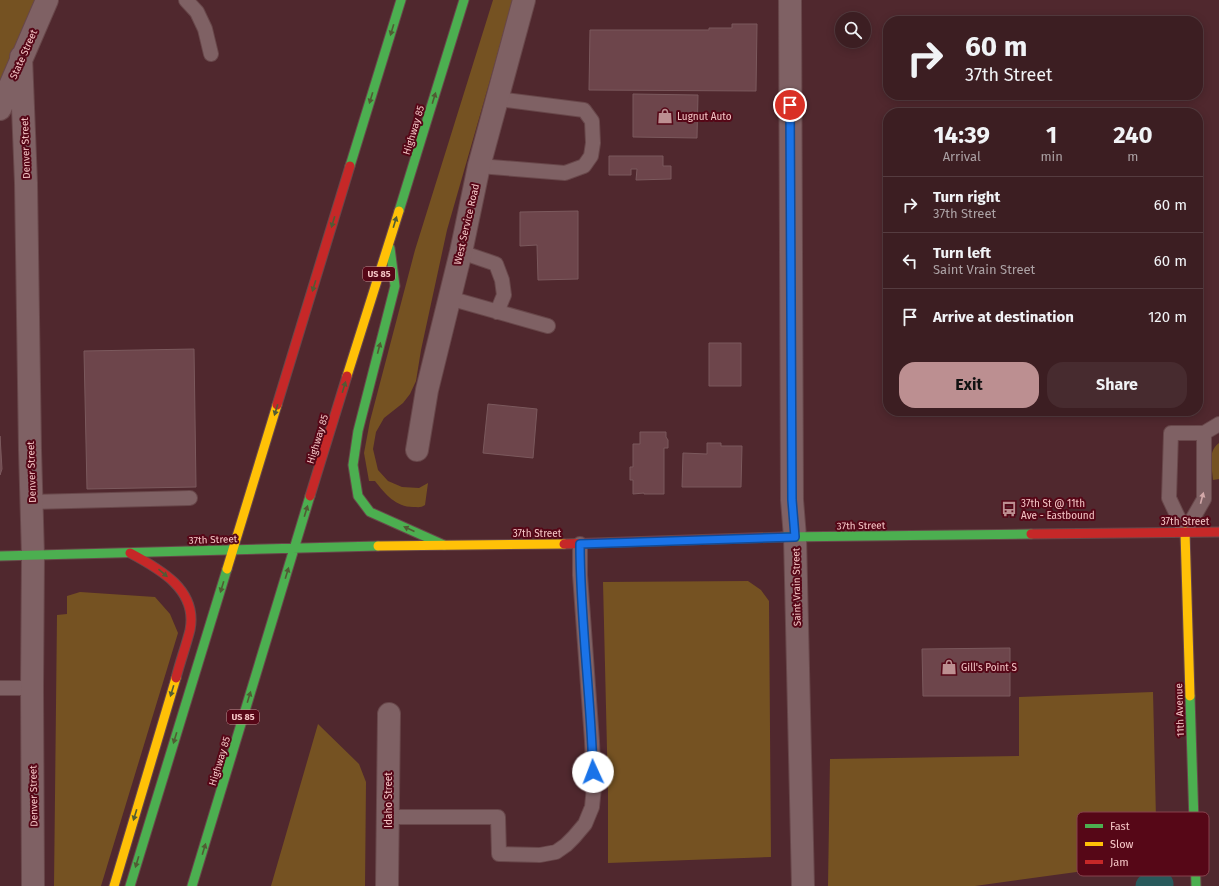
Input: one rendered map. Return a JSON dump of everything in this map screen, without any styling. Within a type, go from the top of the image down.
[{"type":"main road","points":[[130,886],[401,0]]},
{"type":"main road","name":"Highway 85","points":[[192,886],[294,548],[464,0]]},
{"type":"main road","points":[[389,243],[396,286],[358,430],[353,465],[358,496],[370,512],[444,545]]},
{"type":"main road","name":"11th Avenue","points":[[1184,532],[1193,812]]},
{"type":"main road","name":"37th Street","points":[[0,556],[294,548],[580,544],[795,537],[1219,532]]},
{"type":"main road","points":[[114,886],[190,629],[190,609],[184,595],[175,583],[157,567],[130,553]]},
{"type":"main road","name":"11th Avenue","points":[[1196,876],[1196,886]]},
{"type":"street","name":"State Street","points":[[0,109],[47,0]]},
{"type":"street","name":"West Service Road","points":[[416,450],[427,390],[461,252],[479,166],[524,0]]},
{"type":"street","name":"Saint Vrain Street","points":[[790,0],[792,500],[795,537],[803,886]]},
{"type":"street","name":"Denver Street","points":[[22,57],[34,556],[32,688],[33,886]]},
{"type":"street","name":"Idaho Street","points":[[387,886],[389,714]]},
{"type":"lane","points":[[186,0],[197,12],[205,30],[211,54]]},
{"type":"lane","points":[[479,166],[565,173],[584,166],[591,156],[593,143],[592,121],[584,110],[498,99]]},
{"type":"lane","points":[[461,252],[496,264],[502,280],[504,295],[497,312]]},
{"type":"lane","points":[[449,298],[548,326]]},
{"type":"lane","points":[[1184,532],[1169,498],[1171,433],[1204,433],[1219,424]]},
{"type":"lane","points":[[1184,532],[1204,498],[1204,433]]},
{"type":"lane","points":[[32,502],[190,498]]},
{"type":"lane","points":[[388,817],[498,817],[499,854],[540,855],[556,852],[566,845],[585,824],[592,807],[593,779],[592,741],[580,575],[580,544]]},
{"type":"lane","points":[[0,688],[32,688]]},
{"type":"shaded area","points":[[0,0],[37,0],[0,84]]},
{"type":"shaded area","points":[[493,0],[513,0],[447,230],[421,350],[416,381],[410,394],[403,403],[384,418],[376,432],[373,449],[378,470],[388,481],[402,487],[419,488],[428,483],[425,505],[419,507],[401,505],[391,499],[375,481],[369,481],[364,453],[370,421],[415,250]]},
{"type":"shaded area","points":[[1219,443],[1219,479],[1213,480],[1211,460],[1213,451]]},
{"type":"shaded area","points":[[748,581],[761,590],[769,601],[771,857],[608,863],[608,791],[603,582]]},
{"type":"shaded area","points":[[80,592],[155,597],[170,614],[178,633],[101,886],[54,886],[57,615],[67,614],[67,596]]},
{"type":"shaded area","points":[[1153,692],[1156,812],[1077,812],[1077,872],[975,886],[828,886],[830,759],[1019,756],[1019,697]]},
{"type":"shaded area","points":[[318,724],[359,764],[366,782],[365,886],[271,886]]},
{"type":"building","points":[[732,24],[757,24],[756,91],[589,90],[590,30],[709,30],[709,28],[732,28]]},
{"type":"building","name":"Lugnut Auto","points":[[633,94],[698,95],[697,138],[633,137]]},
{"type":"building","points":[[609,156],[663,156],[663,166],[671,166],[671,179],[636,180],[637,169],[631,169],[631,175],[609,175]]},
{"type":"building","points":[[578,211],[578,279],[538,280],[537,245],[520,246],[520,212]]},
{"type":"building","points":[[709,343],[741,343],[741,386],[709,386]]},
{"type":"building","points":[[194,349],[196,487],[87,489],[84,351]]},
{"type":"building","points":[[488,404],[537,409],[533,458],[483,453]]},
{"type":"building","points":[[640,432],[666,432],[668,448],[664,448],[664,494],[633,494],[633,480],[630,480],[630,467],[633,467],[633,444],[640,444]]},
{"type":"building","points":[[0,436],[2,469],[0,475]]},
{"type":"building","points":[[707,443],[721,443],[721,446],[742,446],[741,487],[682,487],[683,453],[707,454]]},
{"type":"building","points":[[1010,648],[1010,696],[923,696],[922,649]]},
{"type":"waterway","points":[[1148,886],[1161,884]]},
{"type":"traffic: fast","points":[[350,166],[401,0]]},
{"type":"traffic: fast","points":[[399,211],[464,0]]},
{"type":"traffic: fast","points":[[390,248],[395,286],[358,431],[353,465],[358,496],[370,512],[444,545]]},
{"type":"traffic: fast","points":[[192,886],[310,496]]},
{"type":"traffic: fast","points":[[782,537],[1031,534]]},
{"type":"traffic: fast","points":[[0,556],[378,546]]},
{"type":"traffic: fast","points":[[130,886],[227,569]]},
{"type":"traffic: fast","points":[[1190,696],[1194,812]]},
{"type":"traffic: fast","points":[[1196,876],[1196,886]]},
{"type":"traffic: slow","points":[[347,376],[399,211]]},
{"type":"traffic: slow","points":[[227,569],[277,405]]},
{"type":"traffic: slow","points":[[1185,532],[1190,696]]},
{"type":"traffic: slow","points":[[378,546],[564,544]]},
{"type":"traffic: slow","points":[[114,886],[176,678]]},
{"type":"traffic: jam","points":[[277,405],[350,166]]},
{"type":"traffic: jam","points":[[310,496],[347,376]]},
{"type":"traffic: jam","points":[[1031,534],[1219,532]]},
{"type":"traffic: jam","points":[[564,544],[782,537]]},
{"type":"traffic: jam","points":[[130,553],[153,566],[174,582],[188,603],[191,616],[190,630],[176,678]]},
{"type":"place","name":"Lugnut Auto","points":[[665,116]]},
{"type":"place","name":"37th St @ 11th Ave - Eastbound","points":[[1009,509]]},
{"type":"place","name":"Gill's Point S","points":[[949,667]]},
{"type":"route","points":[[593,772],[580,575],[580,544],[795,537],[792,506],[790,105]]}]
